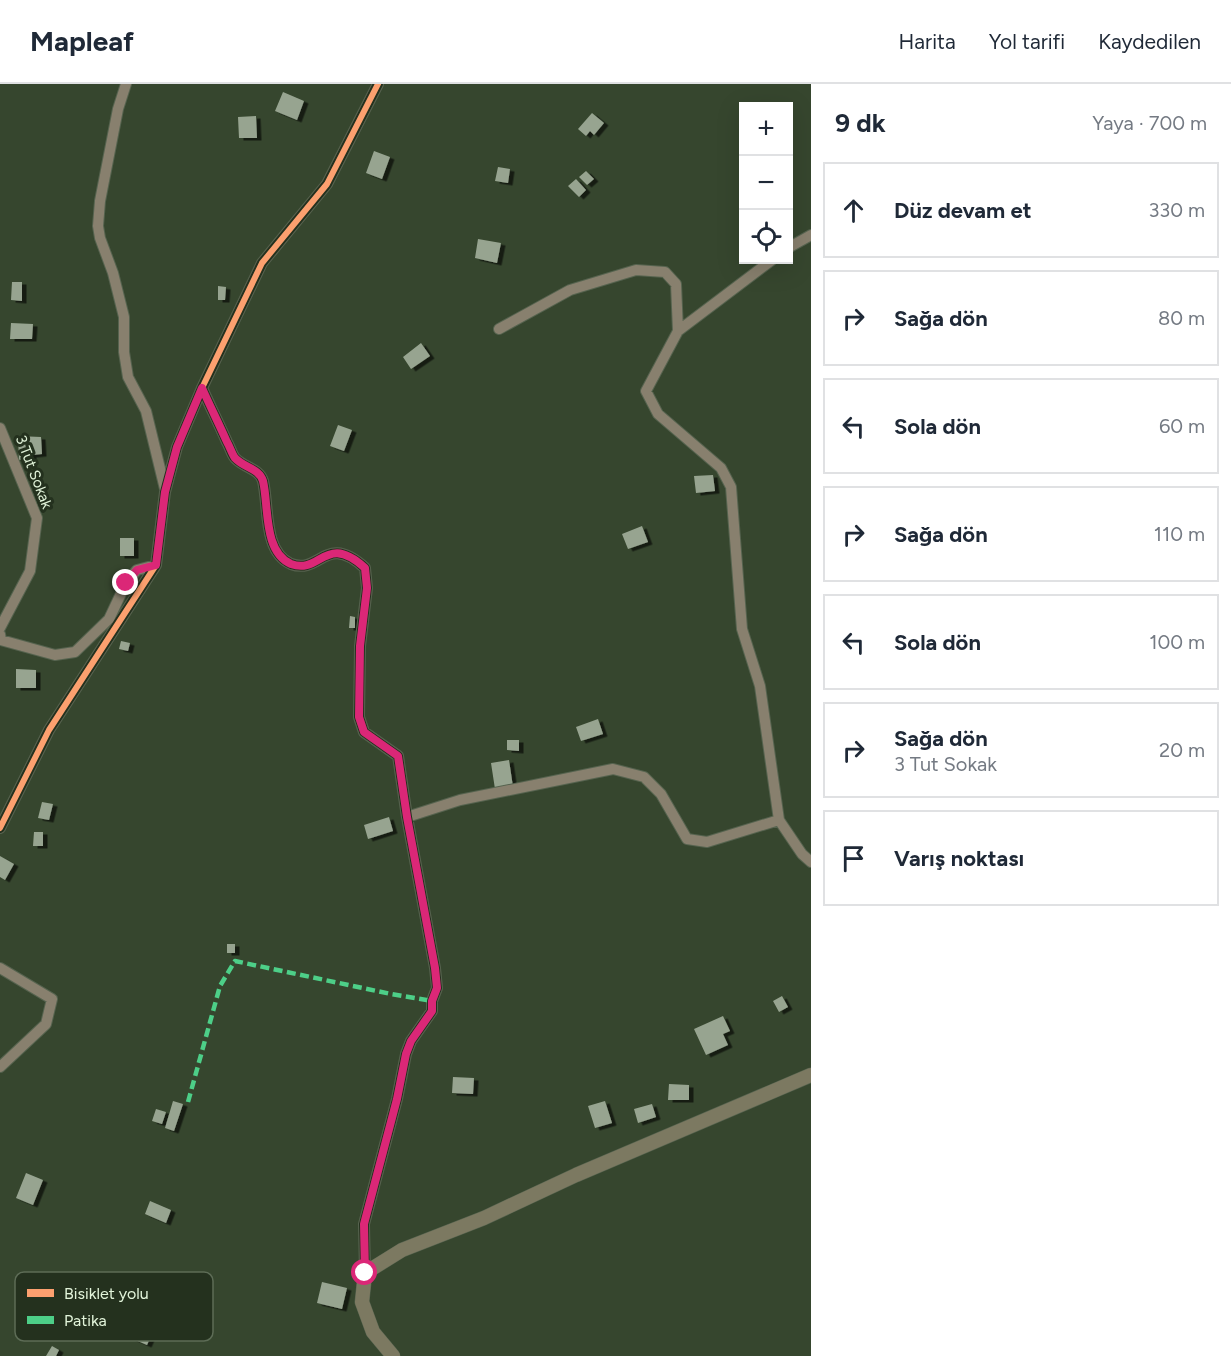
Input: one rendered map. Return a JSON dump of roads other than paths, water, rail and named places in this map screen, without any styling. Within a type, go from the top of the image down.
[{"type":"street","points":[[126,84],[118,109],[102,190],[98,226],[124,317],[124,352],[128,377],[146,411],[165,492]]},
{"type":"street","points":[[0,828],[49,730],[156,565],[165,492],[177,447],[202,388],[262,263],[327,184],[378,84]]},
{"type":"street","points":[[793,246],[811,235]]},
{"type":"street","points":[[767,264],[678,331],[646,391],[658,414],[721,468],[731,487],[742,629],[760,686],[779,820],[802,854],[811,862]]},
{"type":"street","points":[[499,329],[570,290],[636,270],[665,272],[676,284],[678,331]]},
{"type":"street","points":[[202,388],[235,458],[257,472],[262,479],[269,529],[277,554],[292,564],[308,564],[330,554],[342,552],[354,558],[365,568],[367,588],[360,646],[359,717],[364,732],[398,756],[437,988],[432,1001],[432,1011],[411,1041],[406,1054],[397,1099],[364,1224],[365,1273],[362,1302],[373,1332],[393,1356]]},
{"type":"street","name":"3 Tut Sokak","points":[[0,428],[37,518],[30,571],[0,628]]},
{"type":"street","points":[[0,634],[1,640],[55,655],[75,652],[110,619],[126,583],[137,570],[156,565]]},
{"type":"street","points":[[407,817],[460,800],[614,769],[644,777],[661,794],[687,839],[707,842],[779,820]]},
{"type":"street","points":[[0,969],[52,999],[46,1024],[0,1067]]},
{"type":"street","points":[[365,1273],[402,1250],[484,1218],[576,1175],[811,1076]]}]
